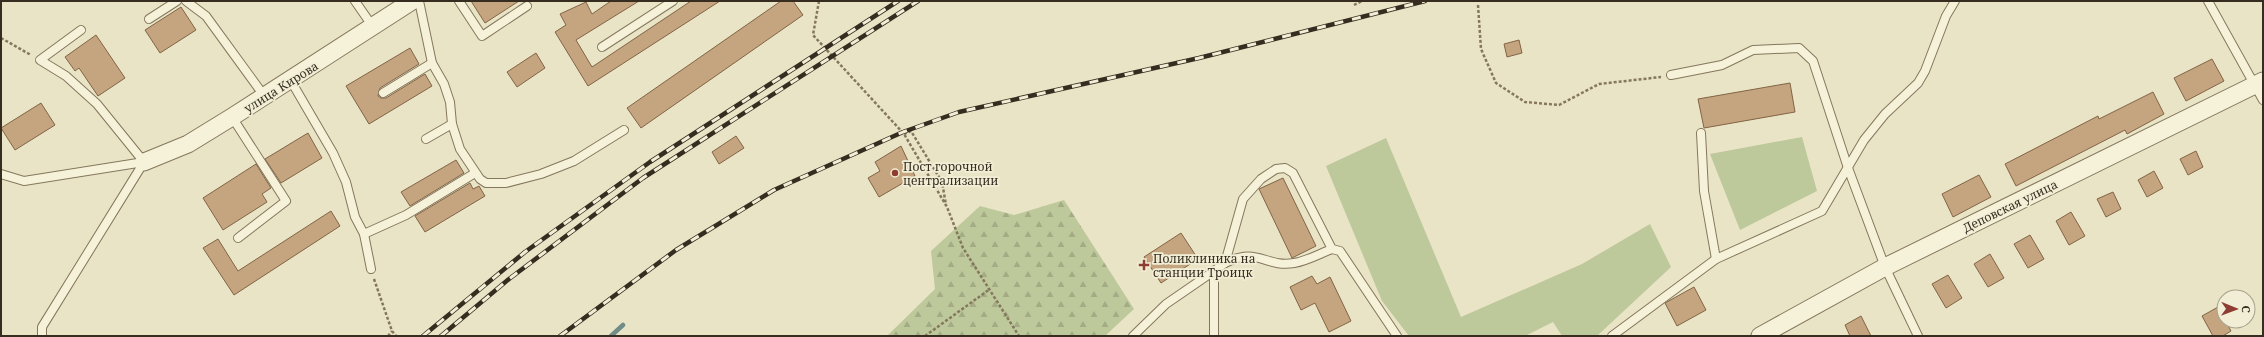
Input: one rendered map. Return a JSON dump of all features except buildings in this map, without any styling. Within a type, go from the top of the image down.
[{"type":"street","name":"улица Кирова","points":[[144,162],[188,144],[265,97],[412,1]]},
{"type":"street","name":"Деповская улица","points":[[1760,336],[1885,267],[2260,89]]},
{"type":"lane","points":[[149,19],[177,1]]},
{"type":"lane","points":[[186,1],[206,16],[265,97]]},
{"type":"lane","points":[[355,1],[373,26]]},
{"type":"lane","points":[[418,1],[432,62],[444,84],[450,102],[452,124],[460,149],[476,173],[486,183],[506,183],[541,174],[574,161],[624,130]]},
{"type":"lane","points":[[459,1],[482,36],[527,6]]},
{"type":"lane","points":[[602,47],[673,1]]},
{"type":"lane","points":[[1612,336],[1716,259],[1822,211],[1864,140],[1885,114],[1918,83],[1925,71],[1946,16],[1955,1]]},
{"type":"lane","points":[[2208,1],[2260,89]]},
{"type":"lane","points":[[81,30],[40,60],[66,76],[97,104],[144,162]]},
{"type":"lane","points":[[1671,76],[1722,65],[1753,50],[1798,48],[1813,61],[1848,168],[1885,267],[1918,336]]},
{"type":"lane","points":[[383,93],[432,62]]},
{"type":"lane","points":[[291,80],[333,153],[346,182],[355,217],[364,234],[371,269]]},
{"type":"lane","points":[[232,117],[286,201],[238,238]]},
{"type":"lane","points":[[426,138],[452,124]]},
{"type":"lane","points":[[1701,133],[1704,191],[1716,259]]},
{"type":"lane","points":[[1,174],[24,181],[144,162]]},
{"type":"lane","points":[[42,336],[42,327],[144,162]]},
{"type":"lane","points":[[1225,263],[1243,199],[1261,179],[1276,169],[1285,168],[1293,173],[1332,249]]},
{"type":"lane","points":[[364,234],[406,215],[476,173]]},
{"type":"lane","points":[[1133,336],[1166,304],[1225,263],[1238,256],[1252,256],[1279,263],[1295,263],[1332,249],[1340,251],[1397,336]]},
{"type":"lane","points":[[1214,271],[1214,336]]},
{"type":"path","points":[[819,1],[813,35],[904,134],[947,207],[963,248],[1019,336]]},
{"type":"path","points":[[1354,5],[1362,1]]},
{"type":"path","points":[[1478,5],[1480,49],[1496,83],[1525,102],[1559,105],[1599,84],[1671,76]]},
{"type":"path","points":[[1,38],[40,60]]},
{"type":"path","points":[[904,134],[912,131],[942,182],[947,207]]},
{"type":"path","points":[[371,269],[392,331],[396,336]]},
{"type":"path","points":[[925,336],[990,289]]},
{"type":"path","points":[[388,336],[392,331]]},
{"type":"green space","points":[[1802,137],[1817,191],[1740,230],[1710,154]]},
{"type":"green space","points":[[1386,138],[1461,317],[1582,264],[1650,224],[1671,267],[1597,336],[1562,336],[1553,322],[1525,336],[1409,336],[1382,301],[1326,166]]},
{"type":"green space","points":[[1064,200],[1134,309],[1105,336],[887,336],[935,289],[931,251],[980,206],[1014,215]]},
{"type":"waterway","points":[[611,336],[623,325]]},
{"type":"railway","points":[[423,336],[525,252],[650,162],[898,1]]},
{"type":"railway","points":[[441,336],[509,279],[643,178],[918,1]]},
{"type":"railway","points":[[560,336],[676,250],[774,190],[903,132],[959,112],[1199,58],[1425,1]]},
{"type":"place","name":"Пост горочной централизации","points":[[895,173]]},
{"type":"place","name":"Поликлиника на станции Троицк","points":[[1144,265]]}]
